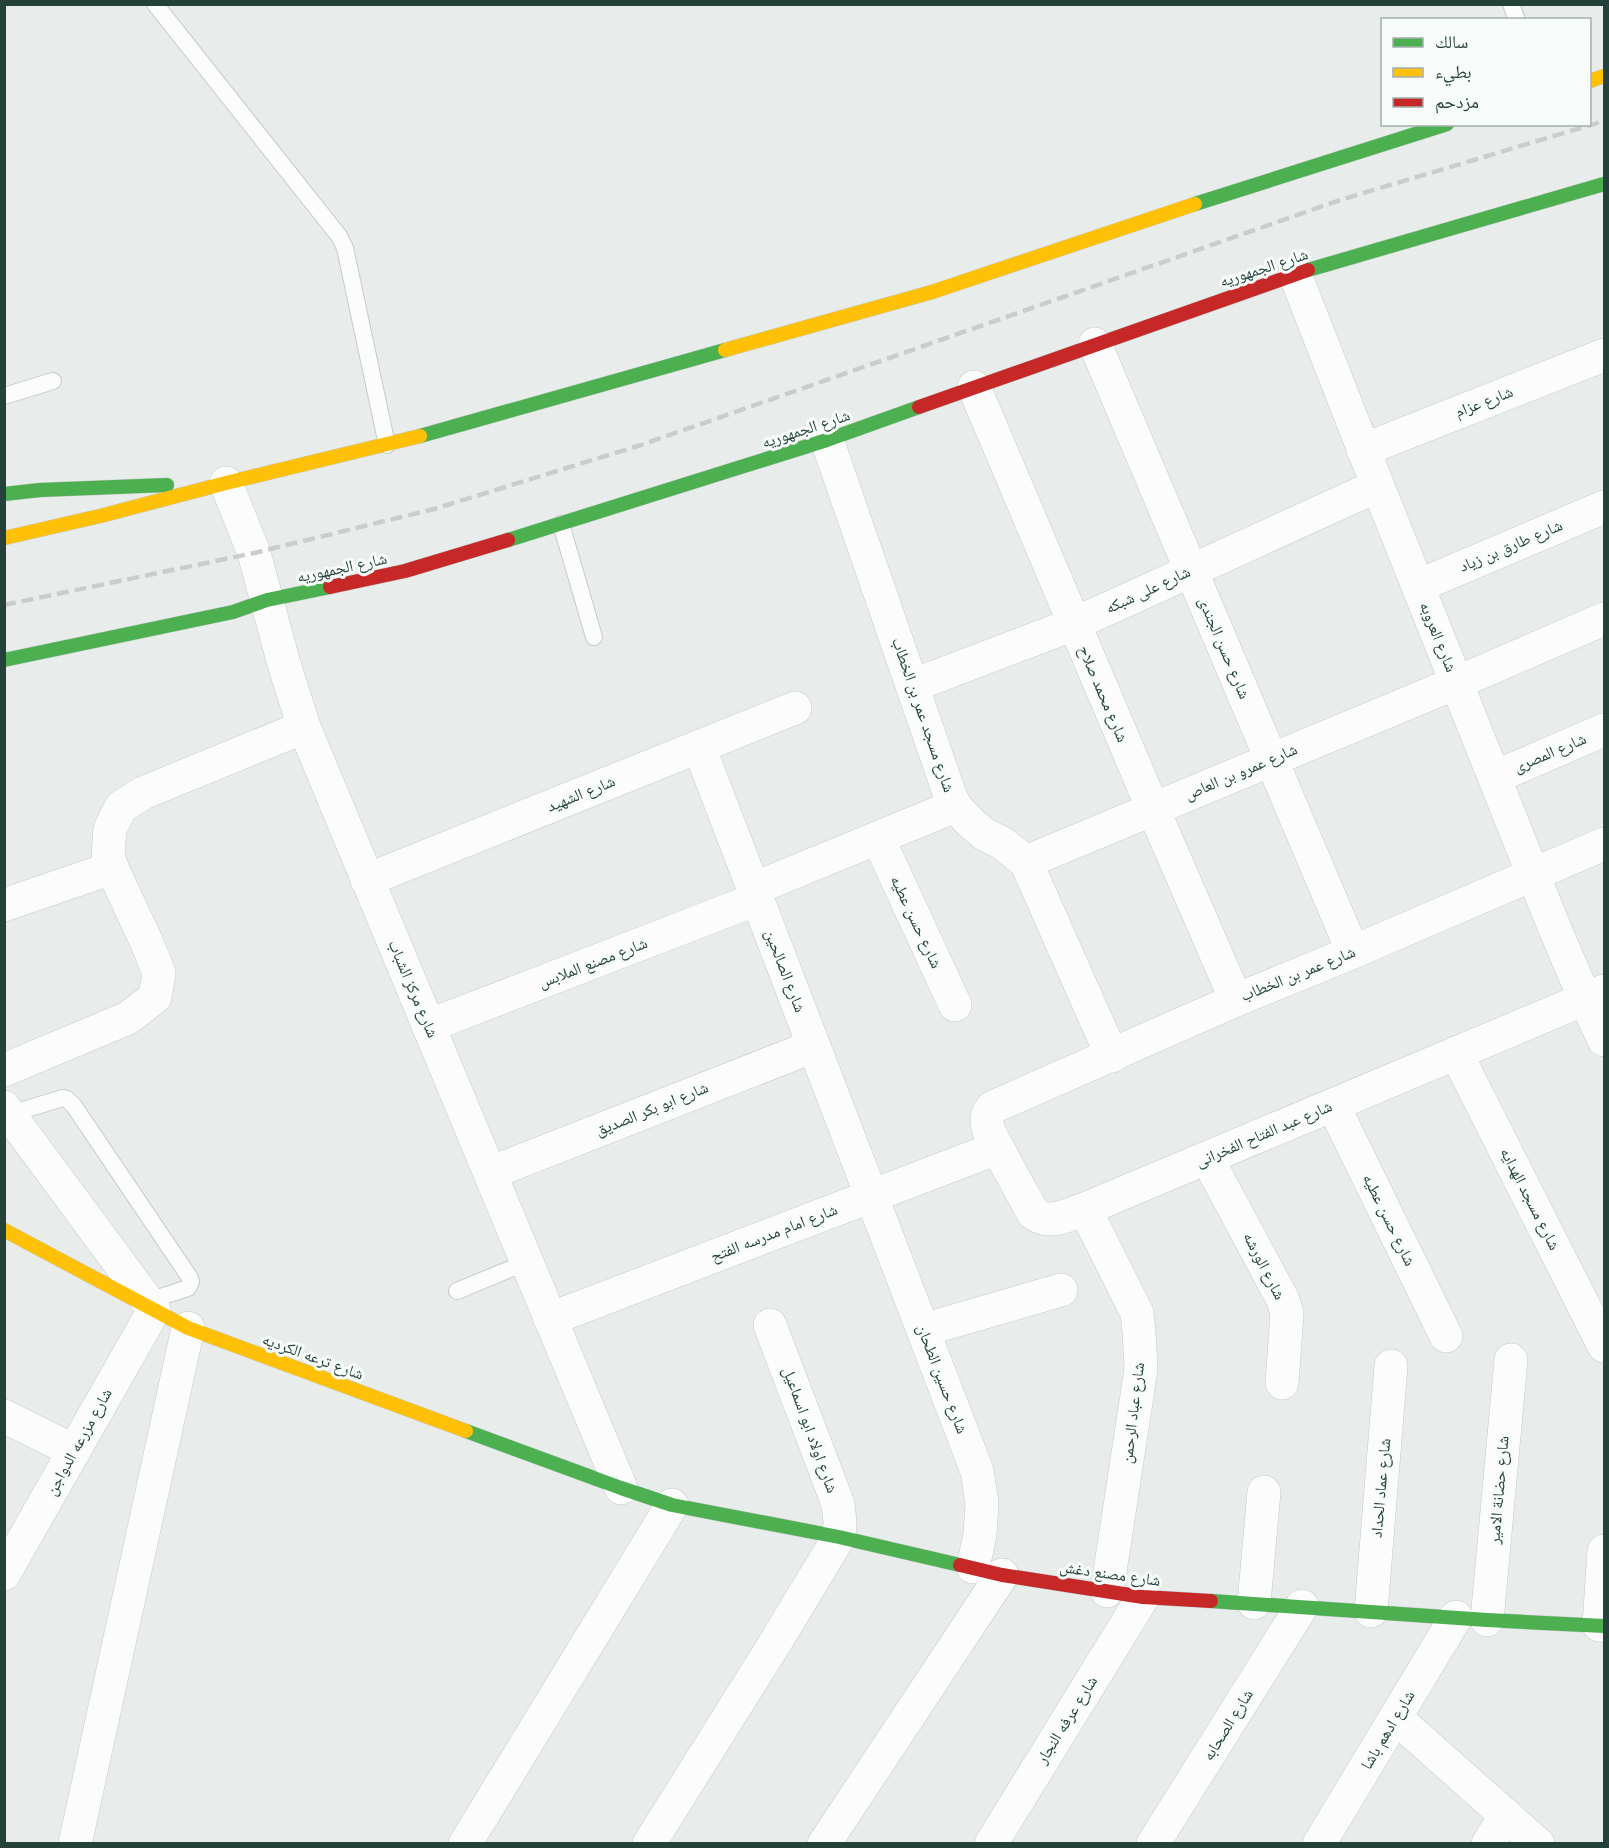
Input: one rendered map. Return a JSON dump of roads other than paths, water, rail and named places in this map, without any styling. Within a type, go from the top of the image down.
[{"type":"street","points":[[4,538],[387,445],[932,292],[1270,179],[1442,126]]},
{"type":"street","name":"شارع الجمهوريه","points":[[4,660],[234,612],[267,600],[405,571],[827,440],[1295,274],[1605,184]]},
{"type":"street","name":"شارع العروبه","points":[[1295,274],[1377,486],[1533,874],[1595,995],[1605,1040]]},
{"type":"street","name":"شارع حسن الجندى","points":[[1095,344],[1353,952]]},
{"type":"street","name":"شارع عزام","points":[[1363,450],[1605,355]]},
{"type":"street","name":"شارع محمد صلاح","points":[[974,387],[1236,1000]]},
{"type":"street","name":"شارع مسجد عمر بن الخطاب","points":[[827,440],[914,685],[949,793],[956,806],[970,822],[1026,862],[1112,1056]]},
{"type":"street","points":[[4,494],[40,490],[226,483]]},
{"type":"street","name":"شارع مركز الشباب","points":[[226,483],[254,553],[284,664],[304,727],[621,1488]]},
{"type":"street","name":"شارع على شبكه","points":[[914,685],[1074,624],[1377,486]]},
{"type":"street","name":"شارع طارق بن زياد","points":[[1418,586],[1605,507]]},
{"type":"street","name":"شارع عمرو بن العاص","points":[[1026,862],[1605,619]]},
{"type":"street","name":"شارع الشهيد","points":[[367,880],[795,708]]},
{"type":"street","points":[[4,1070],[128,1018],[155,997],[159,973],[108,855],[110,829],[121,807],[143,793],[304,727]]},
{"type":"street","name":"شارع المصرى","points":[[1494,777],[1605,730]]},
{"type":"street","name":"شارع الصالحين","points":[[699,747],[872,1196]]},
{"type":"street","name":"شارع مصنع الملابس","points":[[428,1026],[755,894],[878,838],[956,806]]},
{"type":"street","name":"شارع حسن عطيه","points":[[878,838],[955,1005]]},
{"type":"street","name":"شارع عمر بن الخطاب","points":[[993,1107],[1236,1000],[1605,844]]},
{"type":"street","points":[[4,905],[112,868]]},
{"type":"street","name":"شارع عبد الفتاح الفخرانى","points":[[993,1107],[987,1113],[986,1121],[989,1132],[1033,1213],[1047,1220],[1085,1209],[1595,995]]},
{"type":"street","name":"شارع ابو بكر الصديق","points":[[490,1173],[814,1046]]},
{"type":"street","name":"شارع مسجد الهدايه","points":[[1456,1053],[1605,1346]]},
{"type":"street","name":"شارع حسن عطيه","points":[[1333,1105],[1446,1336]]},
{"type":"street","points":[[7,1110],[151,1305]]},
{"type":"street","name":"شارع امام مدرسه الفتح","points":[[550,1319],[998,1148]]},
{"type":"street","name":"شارع الورشه","points":[[1207,1158],[1283,1300],[1287,1313],[1282,1383]]},
{"type":"street","name":"شارع حسين الطحان","points":[[872,1196],[977,1471],[982,1503],[980,1535],[988,1571]]},
{"type":"street","name":"شارع عباد الرحمن","points":[[1085,1209],[1137,1313],[1139,1331],[1141,1369],[1107,1591]]},
{"type":"street","name":"شارع ترعه الكرديه","points":[[4,1230],[151,1305],[188,1328],[621,1488]]},
{"type":"street","points":[[923,1330],[1061,1290]]},
{"type":"street","name":"شارع مزرعه الدواجن","points":[[7,1566],[74,1451],[151,1305]]},
{"type":"street","name":"شارع اولاد ابو اسماعيل","points":[[771,1325],[838,1504],[839,1537]]},
{"type":"street","points":[[75,1844],[188,1328]]},
{"type":"street","name":"شارع حضانة الامير","points":[[1472,1619],[1511,1360]]},
{"type":"street","name":"شارع عماد الحداد","points":[[1371,1611],[1391,1366]]},
{"type":"street","points":[[4,1416],[74,1451]]},
{"type":"street","name":"شارع مصنع دغش","points":[[621,1488],[672,1505],[839,1537],[988,1571],[1143,1598],[1602,1625]]},
{"type":"street","points":[[1254,1603],[1264,1492]]},
{"type":"street","points":[[465,1844],[672,1505]]},
{"type":"street","points":[[649,1844],[839,1537]]},
{"type":"street","points":[[1602,1625],[1605,1551]]},
{"type":"street","points":[[824,1844],[988,1571]]},
{"type":"street","name":"شارع عرفه النجار","points":[[991,1844],[1143,1598]]},
{"type":"street","name":"شارع الصحابه","points":[[1153,1844],[1302,1606]]},
{"type":"street","name":"شارع ادهم باشا","points":[[1319,1844],[1396,1718],[1472,1619]]},
{"type":"street","points":[[1396,1718],[1538,1844]]},
{"type":"street","points":[[1488,1844],[1506,1815]]},
{"type":"lane","points":[[155,4],[339,236],[345,248],[387,445]]},
{"type":"lane","points":[[4,396],[52,381]]},
{"type":"lane","points":[[561,524],[594,637]]},
{"type":"lane","points":[[7,1110],[63,1098],[74,1106],[190,1278],[188,1288],[151,1305]]},
{"type":"lane","points":[[457,1291],[527,1262]]},
{"type":"railway","points":[[1591,125],[1604,121]]},
{"type":"railway","points":[[4,605],[254,553],[434,509],[641,445],[1340,200],[1587,126]]}]
